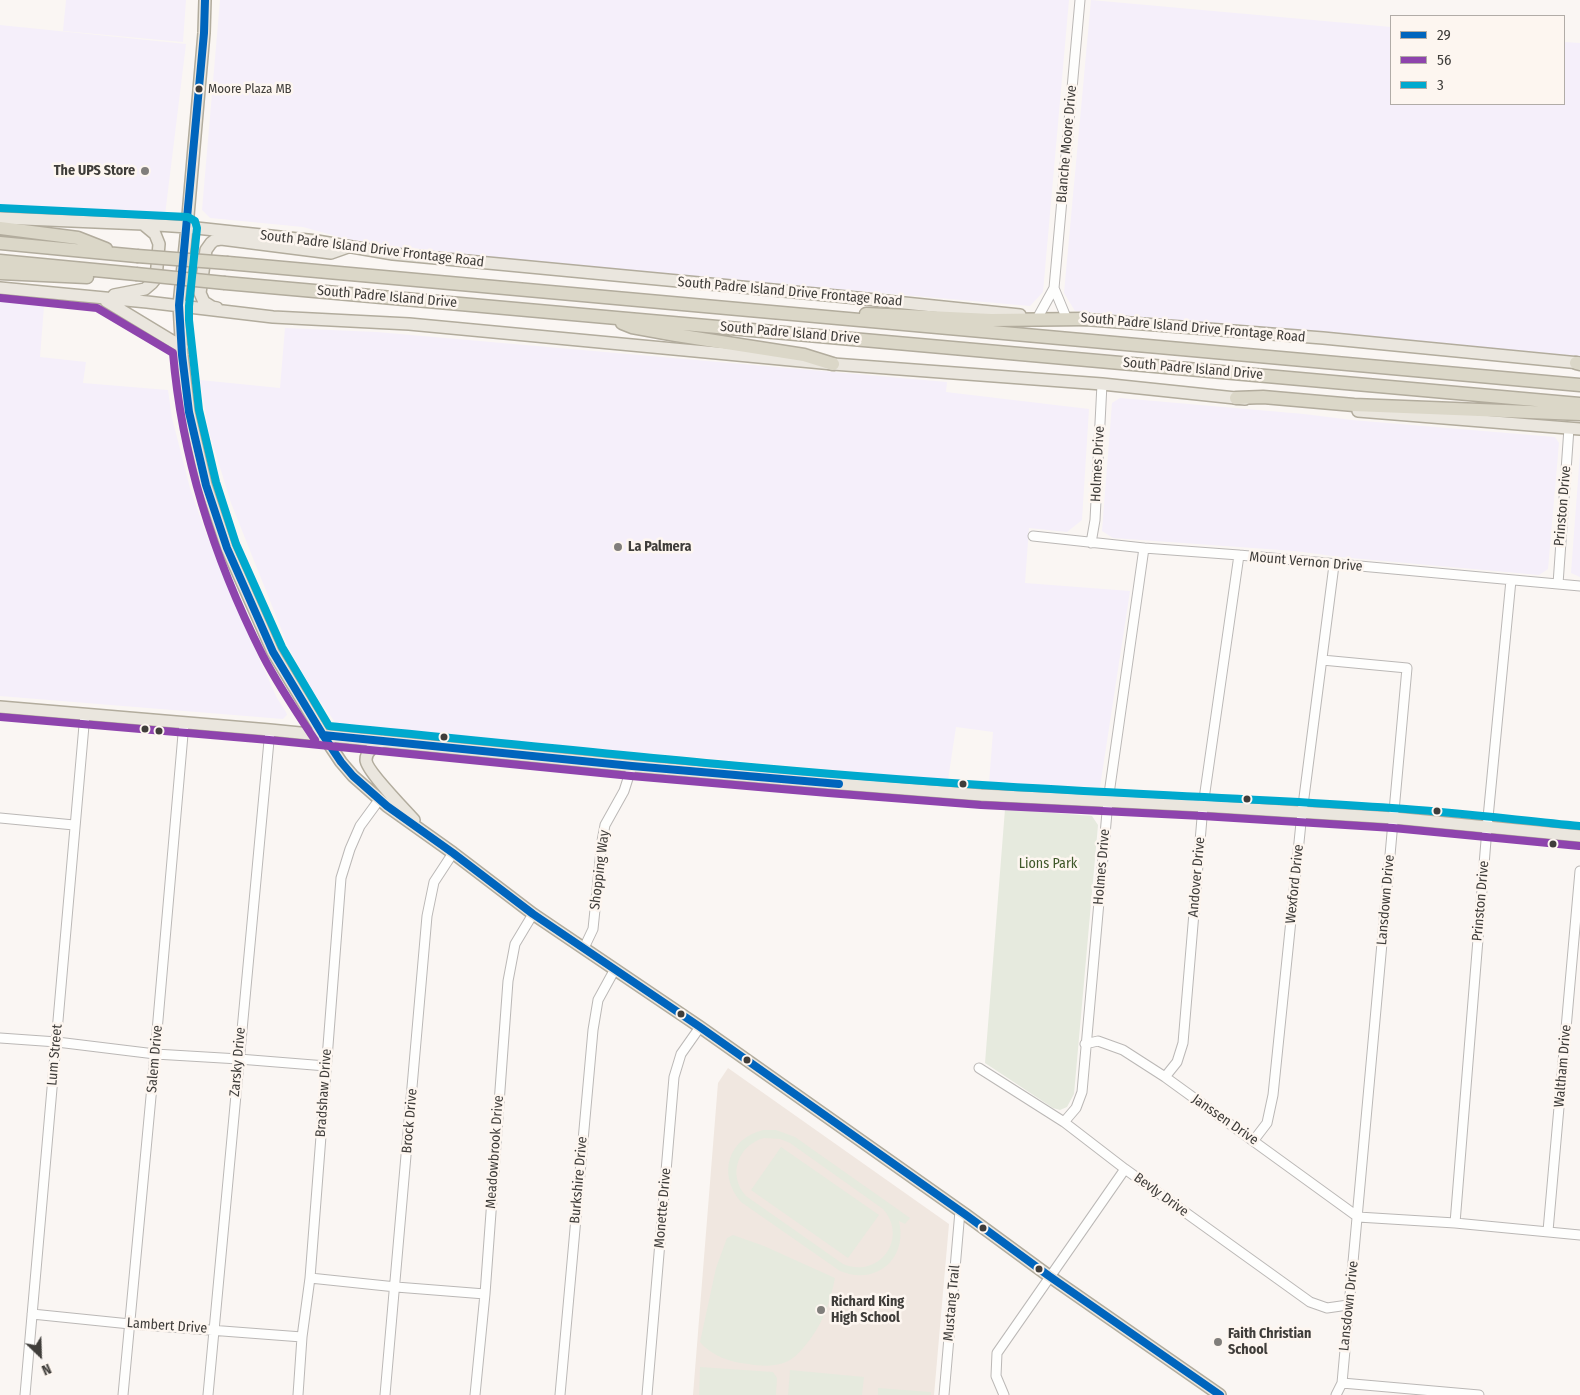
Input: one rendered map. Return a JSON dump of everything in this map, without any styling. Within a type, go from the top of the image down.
[{"type":"highway","points":[[0,228],[78,238],[117,254]]},
{"type":"highway","name":"South Padre Island Drive","points":[[0,243],[1580,385]]},
{"type":"highway","name":"South Padre Island Drive","points":[[0,262],[1580,404]]},
{"type":"highway","points":[[0,273],[110,278],[136,274]]},
{"type":"highway","points":[[806,316],[848,313],[991,320],[1086,319]]},
{"type":"highway","points":[[608,317],[632,327],[804,355],[833,364]]},
{"type":"highway","points":[[1236,398],[1263,397],[1354,405],[1580,414]]},
{"type":"main road","points":[[205,0],[188,227],[179,305],[187,395],[206,485],[227,548],[273,652],[323,736],[341,762],[379,800],[454,853],[534,914],[700,1027],[1049,1276],[1220,1395]]},
{"type":"main road","name":"South Padre Island Drive Frontage Road","points":[[0,218],[188,227],[317,241],[403,255],[1038,317],[1086,319],[1323,338],[1579,363]]},
{"type":"main road","points":[[100,298],[145,289],[156,278],[159,244],[155,234],[142,224]]},
{"type":"main road","points":[[273,317],[267,313],[212,307],[204,302],[200,293],[206,250],[210,243],[221,239],[331,253],[350,247]]},
{"type":"main road","points":[[0,288],[179,305],[273,317],[409,324],[833,364],[1102,384],[1458,420],[1575,428]]},
{"type":"main road","points":[[100,298],[182,347]]},
{"type":"main road","points":[[0,706],[839,784],[981,795],[1394,818],[1580,836]]},
{"type":"main road","points":[[383,741],[367,753],[366,764],[383,786],[426,833]]},
{"type":"street","name":"Blanche Moore Drive","points":[[1038,317],[1054,288],[1080,0]]},
{"type":"street","name":"Blanche Moore Drive","points":[[1054,288],[1066,318]]},
{"type":"street","name":"Holmes Drive","points":[[1090,543],[1094,520],[1102,384]]},
{"type":"street","name":"Prinston Drive","points":[[1558,584],[1575,428]]},
{"type":"street","name":"Mount Vernon Drive","points":[[1033,536],[1144,548],[1580,586]]},
{"type":"street","name":"Holmes Drive","points":[[1064,1122],[1076,1108],[1082,1092],[1108,801],[1144,548]]},
{"type":"street","name":"Andover Drive","points":[[1165,1077],[1177,1062],[1183,1043],[1203,806],[1239,555]]},
{"type":"street","name":"Wexford Drive","points":[[1254,1140],[1267,1123],[1273,1095],[1302,812],[1334,565]]},
{"type":"street","name":"Prinston Drive","points":[[1455,1223],[1487,828],[1511,580]]},
{"type":"street","name":"Lansdown Drive","points":[[1322,660],[1407,668],[1342,1383],[1336,1395]]},
{"type":"street","name":"Lum Street","points":[[25,1395],[85,714]]},
{"type":"street","name":"Salem Drive","points":[[123,1395],[184,723]]},
{"type":"street","name":"Zarsky Drive","points":[[208,1395],[270,730]]},
{"type":"street","name":"Shopping Way","points":[[584,948],[594,929],[605,825],[624,791],[632,766]]},
{"type":"street","name":"Bradshaw Drive","points":[[298,1395],[302,1336],[310,1278],[341,878],[360,826],[379,800]]},
{"type":"street","points":[[0,818],[74,825]]},
{"type":"street","name":"Brock Drive","points":[[385,1395],[396,1287],[427,916],[434,882],[454,853]]},
{"type":"street","name":"Waltham Drive","points":[[1548,1231],[1580,871]]},
{"type":"street","name":"Meadowbrook Drive","points":[[475,1395],[485,1294],[508,981],[515,944],[534,914]]},
{"type":"street","name":"Burkshire Drive","points":[[560,1395],[593,1030],[598,1000],[616,969]]},
{"type":"street","name":"Monette Drive","points":[[648,1395],[674,1077],[681,1054],[700,1027]]},
{"type":"street","points":[[0,1038],[57,1042],[155,1054],[326,1066]]},
{"type":"street","name":"Janssen Drive","points":[[1085,1044],[1098,1041],[1116,1048],[1165,1077],[1358,1217]]},
{"type":"street","name":"Bevly Drive","points":[[979,1068],[1064,1122],[1125,1170],[1310,1302],[1326,1308],[1348,1305]]},
{"type":"street","points":[[1004,1395],[996,1376],[997,1352],[1125,1170]]},
{"type":"street","name":"Mustang Trail","points":[[944,1395],[960,1211]]},
{"type":"street","points":[[1358,1217],[1580,1234]]},
{"type":"street","points":[[310,1278],[485,1294]]},
{"type":"street","name":"Lambert Drive","points":[[32,1314],[130,1324],[302,1336]]},
{"type":"street","points":[[1342,1383],[1479,1395]]},
{"type":"shaded area","points":[[66,0],[186,0],[183,42],[63,31]]},
{"type":"shaded area","points":[[220,0],[1069,0],[1043,292],[1030,306],[446,255],[346,239],[303,227],[210,218],[202,210]]},
{"type":"shaded area","points":[[1091,0],[1390,27],[1390,105],[1565,105],[1565,42],[1580,43],[1580,356],[1075,311],[1064,293]]},
{"type":"shaded area","points":[[0,25],[186,44],[165,215],[0,206]]},
{"type":"shaded area","points":[[0,299],[44,306],[40,357],[86,362],[83,383],[168,390],[172,418],[190,488],[205,531],[249,636],[277,698],[286,712],[287,715],[283,719],[0,696]]},
{"type":"shaded area","points":[[285,328],[377,332],[947,382],[946,392],[1089,409],[1082,520],[1067,532],[1029,528],[1025,583],[1130,591],[1100,787],[989,783],[993,732],[956,727],[948,780],[337,725],[313,691],[288,646],[231,503],[209,432],[200,380],[280,388]]},
{"type":"shaded area","points":[[1120,398],[1555,437],[1559,443],[1548,569],[1539,575],[1340,557],[1295,551],[1113,538],[1102,531],[1112,403]]},
{"type":"shaded area","points":[[1580,453],[1580,577],[1571,573]]},
{"type":"shaded area","name":"Richard King High School","points":[[728,1068],[949,1224],[934,1395],[693,1395],[718,1083]]},
{"type":"green space","name":"Lions Park","points":[[1005,809],[1092,816],[1098,825],[1074,1094],[1067,1107],[1060,1110],[1053,1108],[985,1063]]},
{"type":"green space","points":[[763,1130],[776,1130],[795,1137],[910,1218],[905,1224],[899,1221],[901,1235],[899,1247],[894,1257],[886,1266],[877,1272],[866,1275],[853,1275],[840,1271],[741,1202],[729,1180],[728,1169],[734,1149],[741,1141]],"holes":[[[764,1138],[780,1139],[790,1143],[883,1209],[890,1221],[893,1232],[891,1244],[878,1261],[868,1266],[856,1267],[843,1264],[746,1196],[740,1188],[736,1170],[742,1154],[748,1147]]]},
{"type":"green space","points":[[781,1147],[879,1215],[848,1258],[751,1190]]},
{"type":"green space","points":[[733,1235],[764,1246],[835,1278],[828,1306],[816,1331],[800,1351],[786,1362],[767,1366],[734,1362],[715,1355],[700,1342],[716,1268],[727,1238]]},
{"type":"green space","points":[[700,1367],[773,1372],[777,1378],[776,1395],[699,1395]]},
{"type":"green space","points":[[790,1370],[864,1377],[862,1395],[788,1395]]},
{"type":"green space","points":[[878,1388],[931,1392],[931,1395],[878,1395]]},
{"type":"transit line","name":"29","points":[[205,0],[204,33],[179,305],[182,355],[189,412],[206,485],[227,548],[273,652],[341,762],[353,776],[387,806],[533,914],[700,1027],[1049,1276],[1220,1395]]},
{"type":"transit line","name":"3","points":[[0,208],[188,217],[195,221],[197,228],[189,320],[199,410],[216,482],[236,544],[282,647],[329,726],[819,773],[1033,788],[1392,808],[1580,826]]},
{"type":"transit line","name":"56","points":[[0,298],[97,308],[173,353],[177,393],[184,432],[203,509],[216,546],[230,583],[263,656],[281,688],[315,740]]},
{"type":"transit line","name":"56","points":[[0,717],[269,740],[631,776],[828,793],[981,805],[1393,828],[1579,846]]},
{"type":"transit line","name":"29","points":[[323,735],[632,766],[839,784]]},
{"type":"place","name":"Moore Plaza MB","points":[[199,89]]},
{"type":"place","name":"The UPS Store","points":[[145,171]]},
{"type":"place","name":"La Palmera","points":[[618,547]]},
{"type":"place","name":"Richard King High School","points":[[821,1310]]},
{"type":"place","name":"Faith Christian School","points":[[1218,1342]]}]
